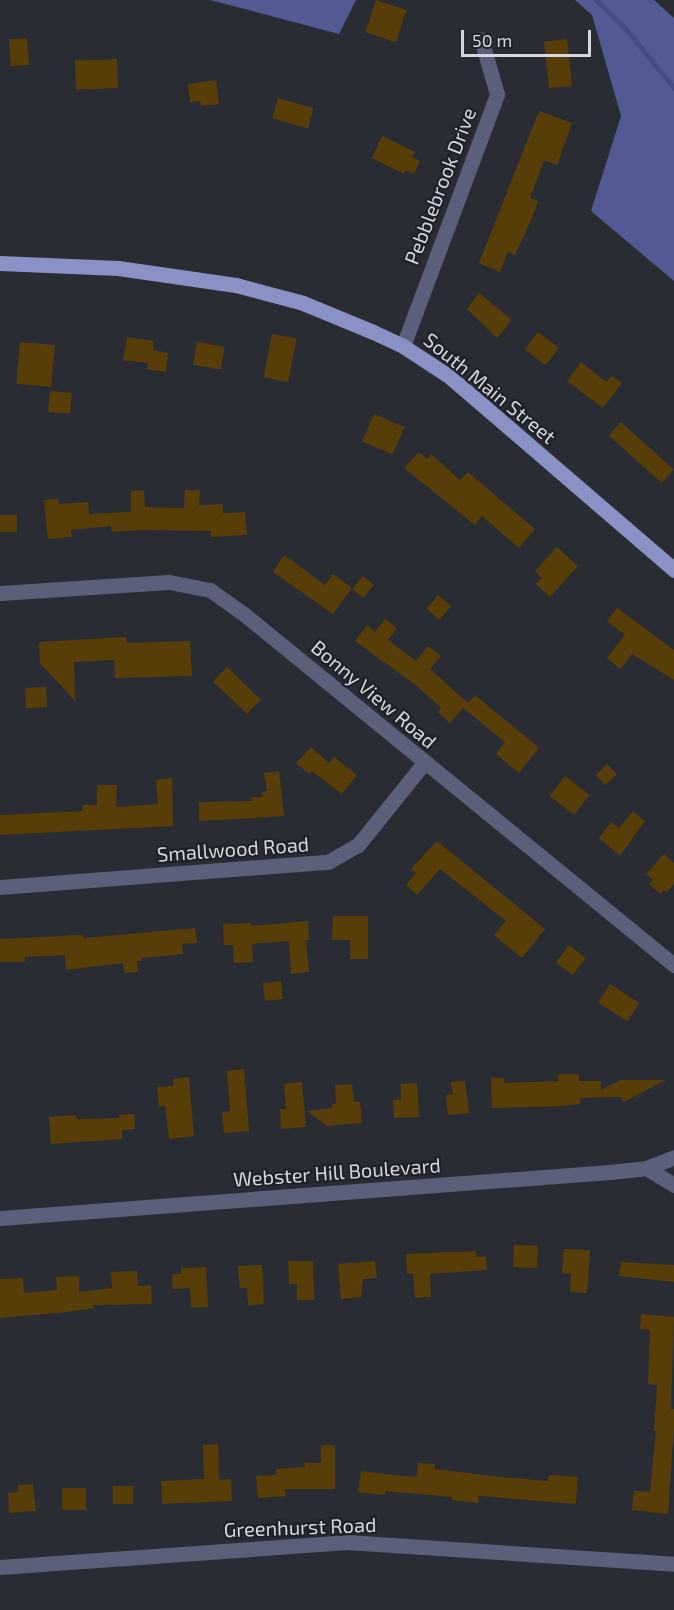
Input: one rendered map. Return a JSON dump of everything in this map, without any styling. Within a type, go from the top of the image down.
[{"type":"main road","name":"South Main Street","points":[[0,264],[118,268],[236,285],[325,311],[403,346],[450,377],[674,570]]},
{"type":"street","name":"Pebblebrook Drive","points":[[403,346],[497,94],[481,39]]},
{"type":"street","name":"Bonny View Road","points":[[0,593],[169,582],[210,590],[245,615],[674,965]]},
{"type":"street","name":"Smallwood Road","points":[[0,887],[328,862],[358,845],[424,763]]},
{"type":"street","name":"Webster Hill Boulevard","points":[[0,1218],[646,1168],[674,1157]]},
{"type":"street","points":[[646,1168],[674,1185]]},
{"type":"street","name":"Greenhurst Road","points":[[0,1566],[347,1542],[674,1564]]},
{"type":"shaded area","points":[[210,0],[356,0],[339,34]]},
{"type":"shaded area","points":[[575,0],[654,0],[674,18],[674,281],[591,211],[621,116],[592,15]]},
{"type":"building","points":[[376,0],[406,10],[396,42],[365,32]]},
{"type":"building","points":[[27,38],[29,65],[11,66],[9,39]]},
{"type":"building","points":[[567,39],[572,86],[549,88],[544,41]]},
{"type":"building","points":[[117,59],[118,88],[76,89],[75,60]]},
{"type":"building","points":[[216,80],[219,104],[201,106],[200,101],[190,102],[188,84]]},
{"type":"building","points":[[278,98],[314,108],[308,128],[272,118]]},
{"type":"building","points":[[539,111],[572,123],[557,165],[544,160],[530,198],[538,201],[532,218],[515,255],[508,252],[500,272],[479,263]]},
{"type":"building","points":[[382,136],[415,152],[412,157],[420,161],[414,174],[406,170],[404,174],[372,158]]},
{"type":"building","points":[[479,293],[512,320],[497,338],[467,309]]},
{"type":"building","points":[[538,332],[559,348],[546,365],[525,350]]},
{"type":"building","points":[[272,334],[297,339],[288,382],[264,377]]},
{"type":"building","points":[[127,337],[154,341],[153,350],[168,353],[166,372],[147,369],[148,363],[123,360]]},
{"type":"building","points":[[20,342],[55,345],[51,387],[16,384]]},
{"type":"building","points":[[197,342],[225,347],[221,370],[193,365]]},
{"type":"building","points":[[581,362],[606,382],[612,376],[622,383],[603,408],[567,381]]},
{"type":"building","points":[[50,391],[72,393],[70,414],[48,412]]},
{"type":"building","points":[[374,414],[404,427],[393,455],[362,442]]},
{"type":"building","points":[[621,422],[674,470],[662,483],[609,435]]},
{"type":"building","points":[[419,452],[427,459],[431,454],[460,480],[468,472],[535,529],[519,548],[482,516],[475,525],[404,468]]},
{"type":"building","points":[[144,490],[145,507],[184,508],[185,490],[200,490],[199,505],[223,504],[223,513],[245,512],[247,535],[211,537],[211,531],[112,532],[111,526],[71,530],[72,537],[48,539],[44,500],[59,499],[59,504],[88,502],[89,514],[131,512],[131,491]]},
{"type":"building","points":[[0,515],[17,515],[17,532],[0,532]]},
{"type":"building","points":[[557,547],[578,566],[550,597],[536,584],[542,578],[535,571]]},
{"type":"building","points":[[284,555],[325,585],[333,574],[352,588],[333,614],[273,572]]},
{"type":"building","points":[[363,576],[374,585],[363,598],[352,589]]},
{"type":"building","points":[[438,595],[451,606],[439,620],[426,609]]},
{"type":"building","points":[[617,608],[674,650],[674,680],[632,654],[620,669],[607,658],[625,635],[607,621]]},
{"type":"building","points":[[385,619],[397,628],[388,640],[416,661],[428,646],[441,656],[430,669],[468,703],[475,695],[539,748],[519,773],[496,754],[505,742],[463,708],[450,723],[438,712],[441,708],[417,686],[355,641],[367,625],[375,632]]},
{"type":"building","points":[[126,637],[127,643],[190,641],[192,676],[115,678],[114,660],[74,662],[75,701],[40,663],[39,642]]},
{"type":"building","points":[[227,667],[261,700],[247,714],[213,681]]},
{"type":"building","points":[[46,687],[47,707],[26,708],[25,688]]},
{"type":"building","points":[[311,747],[329,763],[334,757],[357,775],[342,794],[312,771],[309,774],[296,763]]},
{"type":"building","points":[[607,764],[617,774],[606,785],[596,775]]},
{"type":"building","points":[[279,771],[284,816],[199,821],[199,802],[252,801],[251,797],[262,797],[262,792],[267,791],[264,773]]},
{"type":"building","points":[[565,776],[589,795],[574,815],[550,796]]},
{"type":"building","points":[[172,778],[173,826],[0,835],[0,815],[82,811],[82,805],[97,805],[97,785],[117,785],[116,807],[158,804],[156,780]]},
{"type":"building","points":[[633,811],[645,821],[620,856],[599,838],[611,822],[619,828]]},
{"type":"building","points":[[437,841],[545,929],[522,958],[494,935],[506,921],[440,869],[417,895],[406,885],[416,873],[411,869]]},
{"type":"building","points":[[664,854],[674,863],[674,884],[667,892],[664,890],[661,894],[649,884],[653,880],[646,874]]},
{"type":"building","points":[[333,916],[368,916],[368,959],[350,959],[350,940],[332,940]]},
{"type":"building","points":[[308,921],[309,940],[306,940],[309,972],[291,974],[289,941],[252,944],[253,962],[234,963],[233,945],[224,945],[223,924],[251,923],[251,926]]},
{"type":"building","points":[[195,928],[197,943],[182,944],[183,954],[142,958],[142,961],[137,961],[138,972],[124,973],[123,963],[66,970],[65,955],[25,957],[25,962],[0,962],[0,939],[83,935],[84,938]]},
{"type":"building","points":[[569,945],[586,958],[573,975],[556,963]]},
{"type":"building","points":[[281,981],[283,999],[265,1001],[263,983]]},
{"type":"building","points":[[610,984],[639,1003],[627,1022],[598,1002]]},
{"type":"building","points":[[244,1069],[249,1131],[224,1133],[222,1112],[230,1111],[227,1071]]},
{"type":"building","points":[[558,1074],[579,1074],[579,1081],[601,1081],[601,1090],[621,1080],[666,1080],[623,1102],[621,1097],[580,1098],[580,1104],[563,1106],[492,1108],[491,1078],[504,1078],[504,1083],[558,1081]]},
{"type":"building","points":[[189,1077],[194,1136],[169,1139],[165,1106],[159,1107],[157,1087],[174,1086],[173,1079]]},
{"type":"building","points":[[465,1081],[469,1113],[448,1115],[446,1095],[453,1094],[451,1082]]},
{"type":"building","points":[[302,1082],[306,1127],[281,1129],[280,1109],[286,1109],[284,1084]]},
{"type":"building","points":[[417,1083],[419,1117],[394,1118],[393,1100],[401,1099],[401,1084]]},
{"type":"building","points":[[352,1084],[354,1102],[360,1102],[362,1123],[327,1126],[307,1111],[332,1108],[332,1104],[336,1104],[335,1085]]},
{"type":"building","points":[[134,1114],[135,1129],[122,1130],[122,1139],[51,1144],[49,1117],[76,1115],[77,1119],[119,1118],[119,1115]]},
{"type":"building","points":[[514,1245],[538,1246],[537,1268],[513,1267]]},
{"type":"building","points":[[564,1249],[590,1250],[587,1293],[570,1292],[571,1274],[562,1273]]},
{"type":"building","points":[[476,1251],[477,1257],[486,1256],[487,1270],[430,1274],[431,1297],[415,1298],[413,1273],[407,1274],[406,1254]]},
{"type":"building","points":[[288,1261],[313,1261],[314,1300],[297,1300],[297,1284],[289,1284]]},
{"type":"building","points":[[375,1261],[377,1278],[363,1279],[361,1297],[341,1299],[338,1264]]},
{"type":"building","points":[[621,1262],[674,1265],[674,1282],[619,1276]]},
{"type":"building","points":[[262,1265],[264,1304],[248,1305],[247,1288],[240,1288],[238,1266]]},
{"type":"building","points":[[206,1267],[208,1307],[191,1308],[190,1288],[173,1289],[172,1274],[181,1274],[181,1268]]},
{"type":"building","points":[[137,1271],[138,1286],[151,1285],[152,1304],[93,1305],[94,1308],[68,1312],[0,1318],[0,1279],[23,1278],[24,1293],[57,1290],[56,1277],[79,1276],[79,1292],[112,1288],[111,1272]]},
{"type":"building","points":[[641,1314],[674,1317],[671,1409],[674,1409],[674,1426],[668,1514],[632,1510],[634,1490],[650,1492],[656,1431],[654,1431],[657,1385],[648,1384],[650,1330],[640,1329]]},
{"type":"building","points":[[218,1444],[219,1480],[231,1479],[232,1501],[162,1504],[161,1481],[204,1479],[203,1445]]},
{"type":"building","points":[[321,1445],[335,1445],[335,1489],[285,1489],[286,1496],[258,1498],[256,1476],[276,1475],[276,1469],[305,1467],[304,1463],[321,1463]]},
{"type":"building","points":[[418,1463],[435,1464],[435,1469],[501,1477],[548,1481],[549,1475],[578,1477],[576,1504],[479,1496],[478,1503],[452,1500],[452,1497],[386,1491],[385,1495],[358,1492],[361,1471],[411,1477],[417,1476]]},
{"type":"building","points":[[33,1484],[36,1511],[9,1513],[8,1493],[18,1492],[18,1485]]},
{"type":"building","points":[[113,1486],[133,1486],[133,1504],[113,1504]]},
{"type":"building","points":[[62,1488],[86,1488],[86,1510],[62,1510]]},
{"type":"waterway","points":[[596,0],[625,28],[674,88]]}]
